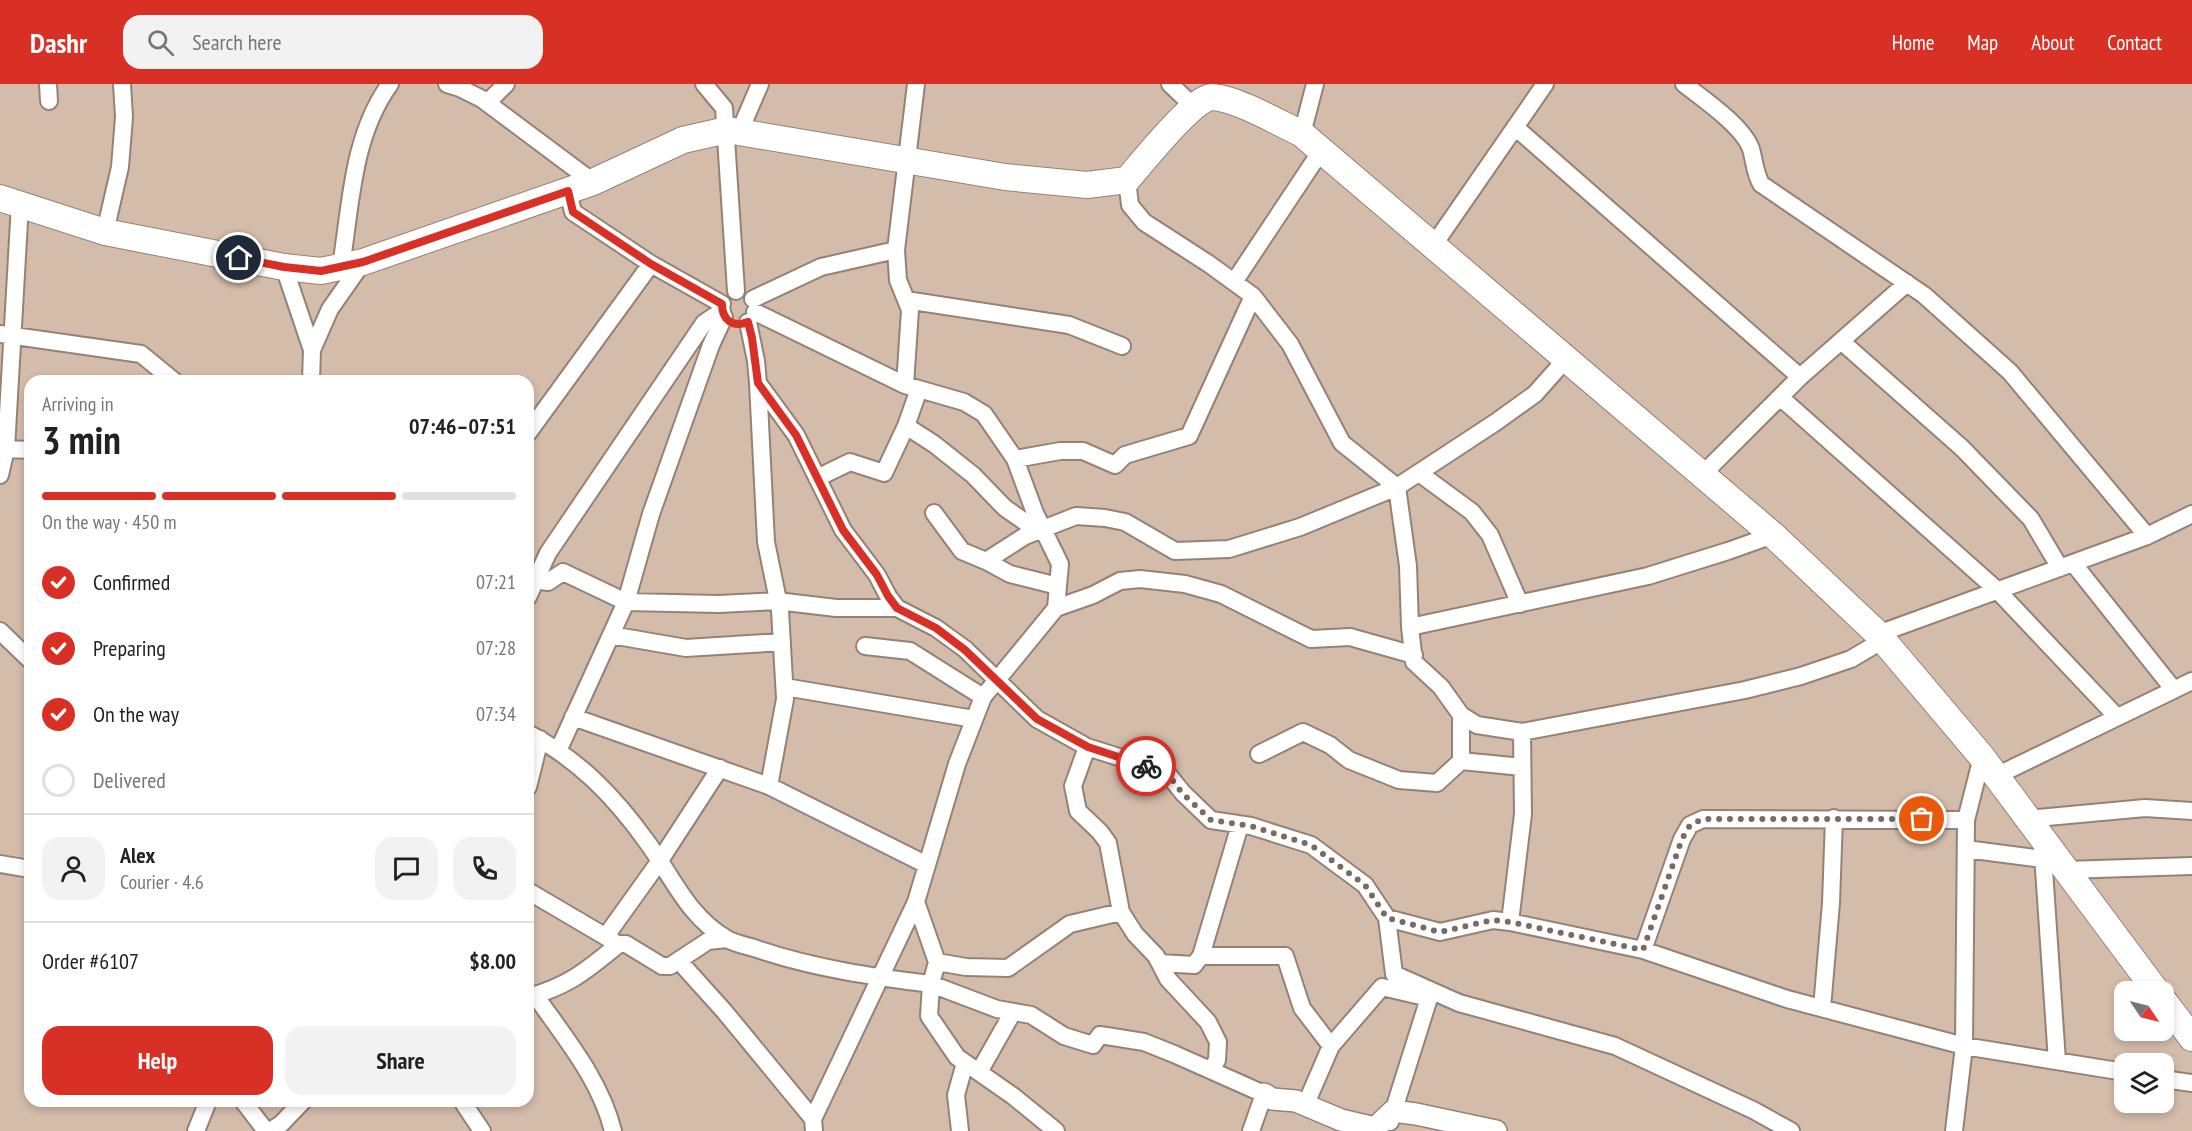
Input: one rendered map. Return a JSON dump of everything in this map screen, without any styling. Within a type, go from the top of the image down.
[{"type":"main road","points":[[10,201],[105,232],[284,267],[321,271],[352,264],[593,182],[683,140],[733,132],[1005,177],[1087,185],[1127,180],[1193,106],[1209,97],[1228,99],[1302,134],[1773,535],[1880,637],[1989,767],[2044,847],[2148,981]]},
{"type":"main road","points":[[2174,1014],[2192,1038]]},
{"type":"street","points":[[105,232],[120,166],[124,117],[122,84]]},
{"type":"street","points":[[312,350],[352,264],[358,151],[382,95],[390,84]]},
{"type":"street","points":[[447,84],[460,88],[487,103],[593,182]]},
{"type":"street","points":[[487,103],[506,84]]},
{"type":"street","points":[[705,84],[724,108],[733,132],[736,291]]},
{"type":"street","points":[[733,132],[760,84]]},
{"type":"street","points":[[817,478],[850,462],[885,473],[906,426],[912,387],[910,310],[898,280],[896,250],[916,84]]},
{"type":"street","points":[[1170,84],[1193,106]]},
{"type":"street","points":[[1302,134],[1315,84]]},
{"type":"street","points":[[1433,246],[1545,84]]},
{"type":"street","points":[[1684,84],[1730,120],[1750,147],[1754,170],[1761,184],[1924,295],[2010,372],[2147,536]]},
{"type":"street","points":[[1515,127],[1800,377]]},
{"type":"street","points":[[1234,282],[1321,151]]},
{"type":"street","points":[[1127,180],[1130,205],[1144,222],[1253,296],[1290,344],[1342,442],[1397,487],[1408,566],[1410,627],[1414,662],[1441,687],[1461,715],[1477,725],[1522,732],[1745,690],[1801,676],[1851,660],[1880,637],[2147,536],[2192,514]]},
{"type":"street","points":[[568,191],[573,212],[723,311],[735,324],[820,267],[896,250]]},
{"type":"street","points":[[0,475],[6,449],[6,334],[10,201]]},
{"type":"street","points":[[534,425],[651,264]]},
{"type":"street","points":[[284,267],[312,350],[312,375]]},
{"type":"street","points":[[1702,474],[1800,377],[1906,283]]},
{"type":"street","points":[[558,751],[626,602],[655,503],[723,311],[725,298],[736,291],[749,294],[752,311],[766,542],[780,610],[785,699],[769,786]]},
{"type":"street","points":[[1015,459],[1060,451],[1083,451],[1115,465],[1125,455],[1189,436],[1253,296]]},
{"type":"street","points":[[906,300],[1069,326],[1122,346]]},
{"type":"street","points":[[723,311],[704,323],[548,553],[535,580],[548,582],[563,572],[626,602],[719,604],[777,601],[836,608],[897,608]]},
{"type":"street","points":[[752,311],[912,387],[964,402],[984,414],[1015,459],[1040,530],[1060,564],[1056,608]]},
{"type":"street","points":[[6,334],[141,354],[167,375]]},
{"type":"street","points":[[1841,341],[1962,448],[2031,519],[2066,565],[2174,690]]},
{"type":"street","points":[[986,561],[1025,536],[1076,516],[1125,522],[1175,551],[1229,549],[1263,540],[1397,487],[1535,394],[1566,359]]},
{"type":"street","points":[[758,383],[796,435],[843,530],[877,575],[897,608],[936,628],[965,650],[1037,719],[1088,747],[1166,772],[1183,794],[1211,820],[1251,826],[1311,845],[1365,885],[1387,918],[1394,974],[1431,995]]},
{"type":"street","points":[[1780,397],[1997,591],[2117,717]]},
{"type":"street","points":[[906,426],[942,450],[973,475],[1005,508],[1040,530]]},
{"type":"street","points":[[6,449],[24,450]]},
{"type":"street","points":[[1419,473],[1472,512],[1484,527],[1490,535],[1520,604]]},
{"type":"street","points":[[934,513],[962,551],[1010,574],[1058,586]]},
{"type":"street","points":[[1410,627],[1648,576],[1773,535]]},
{"type":"street","points":[[679,961],[724,1011],[813,1125],[916,902],[957,764],[983,697],[1056,608],[1093,595],[1120,581],[1140,579],[1185,584],[1221,594],[1311,639],[1350,637],[1414,655]]},
{"type":"street","points":[[0,631],[24,654]]},
{"type":"street","points":[[611,635],[686,648],[782,642]]},
{"type":"street","points":[[865,646],[910,651],[983,697]]},
{"type":"street","points":[[1954,1131],[1964,1046],[1966,820],[1989,767],[2117,717],[2192,681]]},
{"type":"street","points":[[784,687],[974,719]]},
{"type":"street","points":[[1259,754],[1303,732],[1330,745],[1349,760],[1399,780],[1437,783],[1461,761],[1461,715]]},
{"type":"street","points":[[573,717],[769,786],[927,865]]},
{"type":"street","points":[[1510,922],[1523,814],[1522,732]]},
{"type":"street","points":[[534,736],[588,772],[612,797],[648,843],[675,888],[698,915],[727,939],[780,957],[880,978],[931,984],[998,1009],[1031,1015],[1064,1036],[1093,1045],[1100,1035],[1144,1042],[1272,1099],[1296,1101],[1341,1119],[1383,1125],[1416,1114],[1496,1131]]},
{"type":"street","points":[[1088,747],[1073,786],[1078,811],[1100,831],[1108,843],[1121,912],[1135,934],[1156,956],[1168,979],[1208,1022],[1218,1041],[1217,1060],[1211,1070]]},
{"type":"street","points":[[1461,761],[1522,767]]},
{"type":"street","points":[[534,996],[548,992],[573,980],[612,940],[720,768]]},
{"type":"street","points":[[2044,847],[2145,808],[2192,811]]},
{"type":"street","points":[[1822,1008],[1831,903],[1834,818]]},
{"type":"street","points":[[1643,950],[1682,839],[1690,825],[1703,819],[1966,820]]},
{"type":"street","points":[[1160,963],[1194,965],[1201,956],[1240,825]]},
{"type":"street","points":[[1966,849],[2044,847],[2192,866]]},
{"type":"street","points":[[2044,847],[2057,1061]]},
{"type":"street","points":[[0,879],[6,865],[24,868]]},
{"type":"street","points":[[534,894],[662,966],[670,966],[708,941],[727,939]]},
{"type":"street","points":[[916,902],[937,962],[931,984],[929,1016],[957,1057],[1013,1096],[1056,1131]]},
{"type":"street","points":[[937,962],[966,967],[1008,968],[1070,924],[1121,912]]},
{"type":"street","points":[[1387,918],[1440,932],[1493,920],[1510,922],[1643,950],[1787,999],[1964,1046],[2114,1070]]},
{"type":"street","points":[[1201,956],[1285,956],[1302,1008],[1331,1046]]},
{"type":"street","points":[[1305,1106],[1331,1046],[1382,987],[1431,995],[1615,1046],[1774,1127],[1791,1131]]},
{"type":"street","points":[[1383,1125],[1431,995]]},
{"type":"street","points":[[534,999],[584,1064],[607,1108],[613,1131]]},
{"type":"street","points":[[960,1131],[956,1095],[972,1068],[1013,1012]]},
{"type":"street","points":[[2174,1080],[2192,1083]]},
{"type":"street","points":[[1251,1131],[1264,1094]]},
{"type":"street","points":[[196,1131],[206,1107]]},
{"type":"street","points":[[248,1107],[268,1131],[281,1124],[297,1107]]},
{"type":"street","points":[[466,1107],[482,1131]]},
{"type":"shaded area","points":[[0,84],[2192,84],[2192,1131],[0,1131]]},
{"type":"way so far","points":[[1146,766],[1166,772],[1183,794],[1211,820],[1251,826],[1311,845],[1365,885],[1387,918],[1440,932],[1493,920],[1510,922],[1643,950],[1682,839],[1690,825],[1703,819],[1922,819]]},
{"type":"route","points":[[239,258],[284,267],[321,271],[363,262],[568,191],[573,212],[651,264],[722,304],[724,317],[729,322],[742,325],[748,322],[758,383],[796,435],[843,530],[877,575],[897,608],[936,628],[965,650],[1037,719],[1088,747],[1146,766]]}]
